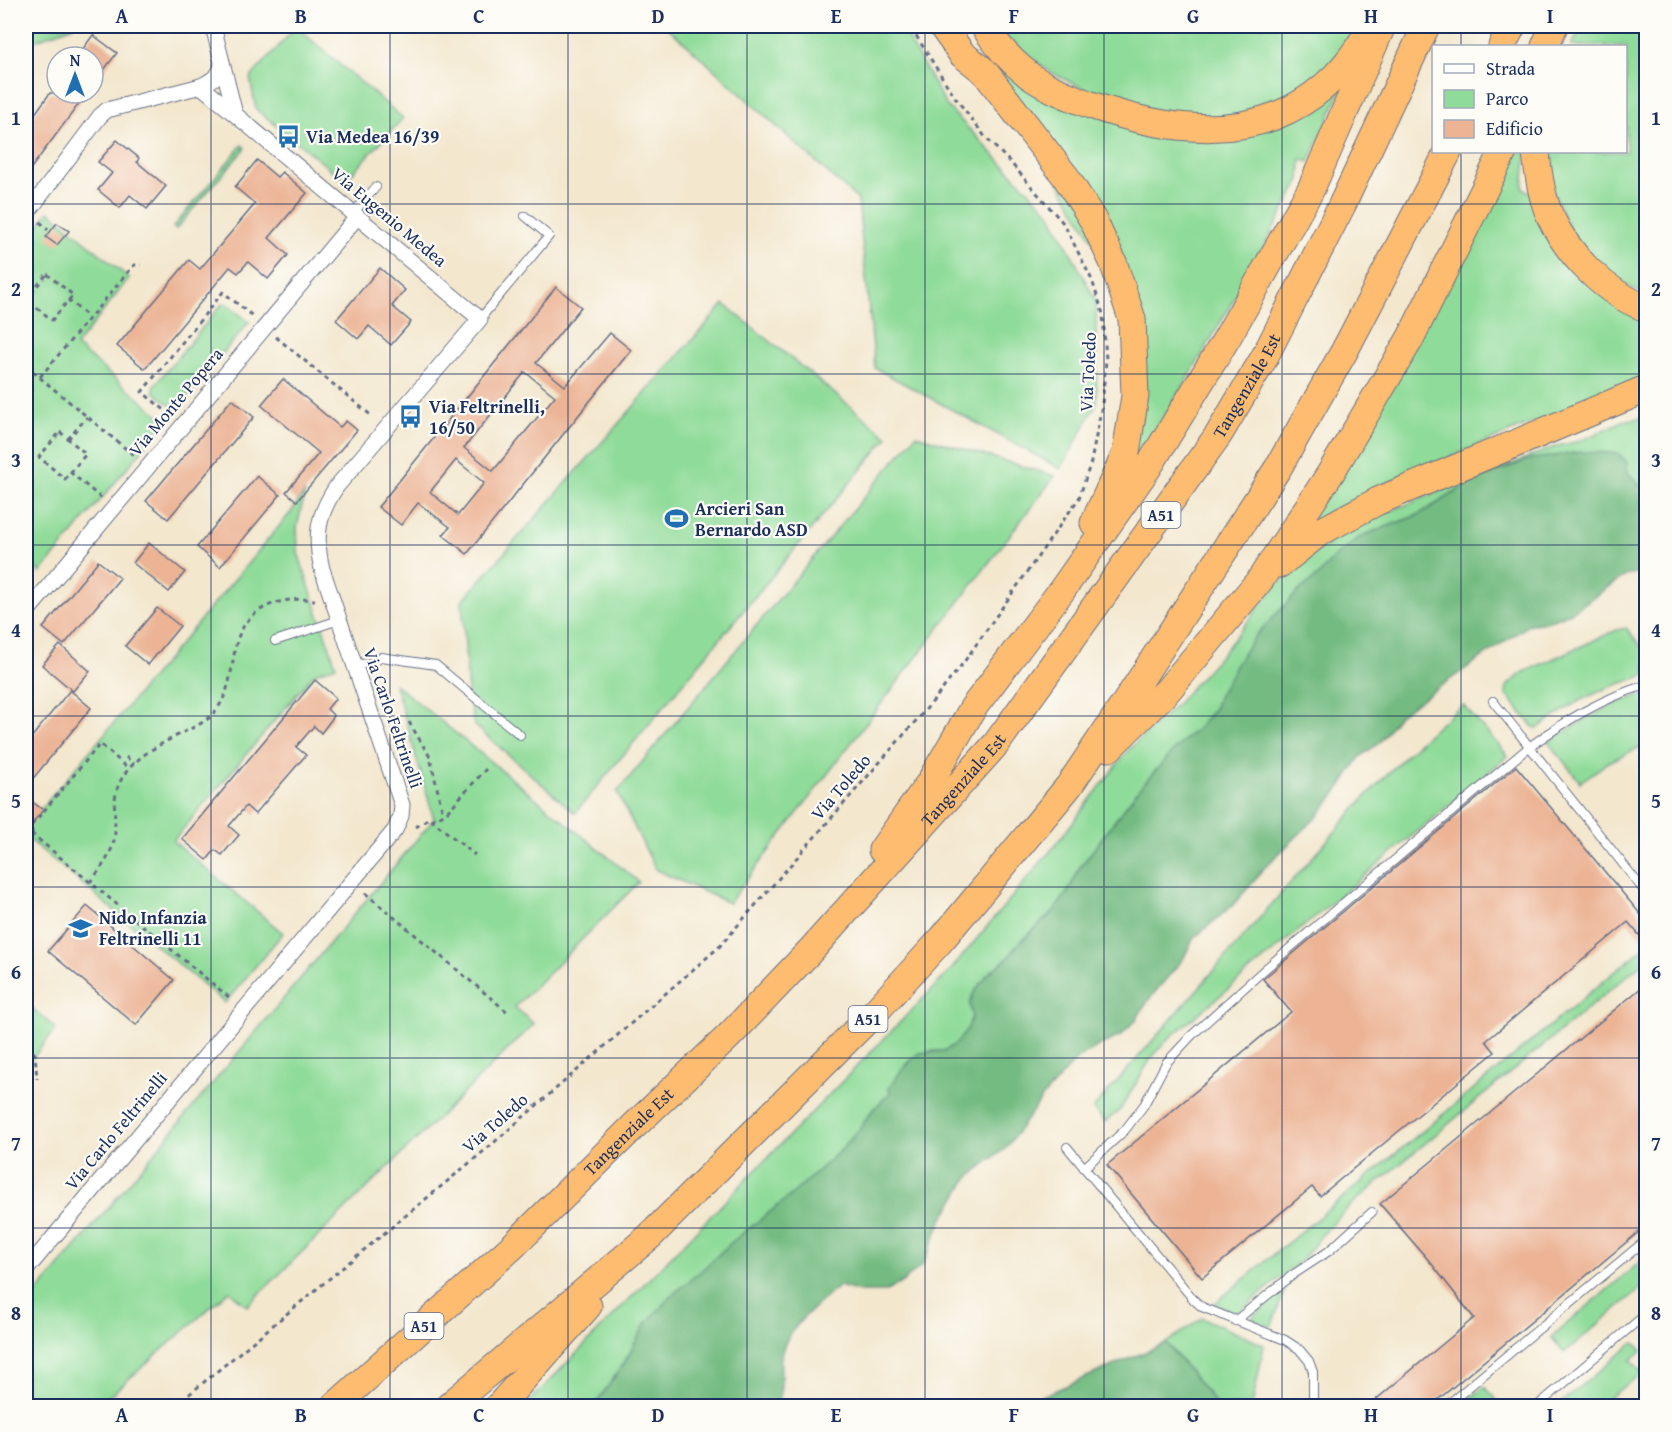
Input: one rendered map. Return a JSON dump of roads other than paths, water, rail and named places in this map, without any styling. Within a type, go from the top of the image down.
[{"type":"highway","points":[[942,26],[963,54],[984,71]]},
{"type":"highway","points":[[955,26],[984,71],[1066,177],[1093,220],[1113,262],[1132,320],[1135,396],[1126,453],[1062,590]]},
{"type":"highway","points":[[984,26],[994,41],[1031,76],[1069,97],[1138,119],[1200,128],[1250,123],[1275,116],[1312,97],[1342,69],[1372,26]]},
{"type":"highway","points":[[812,949],[930,782],[973,708],[1062,590],[1149,466],[1227,338],[1311,189],[1382,26]]},
{"type":"highway","name":"Tangenziale Est","points":[[335,1407],[513,1246],[728,1037],[812,949],[996,744],[1220,434],[1264,358],[1342,205],[1426,26]]},
{"type":"highway","points":[[1502,45],[1512,26]]},
{"type":"highway","points":[[1545,45],[1554,26]]},
{"type":"highway","points":[[1557,45],[1565,26]]},
{"type":"highway","name":"A51","points":[[449,1407],[650,1236],[875,1012],[942,939],[1069,786],[1128,700],[1278,468],[1345,350],[1447,153]]},
{"type":"highway","points":[[1069,786],[1167,692],[1260,580],[1330,474],[1410,339],[1503,153]]},
{"type":"highway","points":[[1536,153],[1540,182],[1550,215],[1570,248],[1592,273],[1613,289],[1647,308]]},
{"type":"highway","points":[[1260,580],[1320,532],[1378,501],[1647,389]]},
{"type":"highway","points":[[499,1407],[650,1236]]},
{"type":"street","points":[[213,26],[235,114]]},
{"type":"street","points":[[32,218],[100,116],[107,110],[201,86],[212,81],[220,72],[222,62]]},
{"type":"street","name":"Via Eugenio Medea","points":[[201,86],[480,319]]},
{"type":"street","name":"Via Monte Popera","points":[[26,613],[355,215]]},
{"type":"street","name":"Via Carlo Feltrinelli","points":[[26,1270],[395,831],[401,816],[402,805],[339,620],[318,552],[317,535],[326,501],[480,319]]},
{"type":"lane","points":[[355,215],[376,186]]},
{"type":"lane","name":"Via Carlo Feltrinelli","points":[[480,319],[549,236],[525,216]]},
{"type":"lane","points":[[275,641],[339,620]]},
{"type":"lane","points":[[355,665],[375,662],[381,657],[436,665],[520,735]]},
{"type":"lane","points":[[1084,1168],[1125,1130],[1144,1105],[1166,1063],[1192,1035],[1265,969],[1530,747],[1568,720],[1617,694],[1647,685]]},
{"type":"lane","points":[[1493,701],[1647,893]]},
{"type":"lane","points":[[1067,1147],[1202,1307],[1285,1340],[1299,1349],[1313,1372],[1313,1407]]},
{"type":"lane","points":[[1235,1321],[1294,1274],[1329,1251],[1372,1212]]},
{"type":"lane","points":[[1446,1407],[1647,1240]]},
{"type":"lane","points":[[1537,1407],[1647,1314]]},
{"type":"place","name":"Via Medea 16/39","points":[[288,137]]},
{"type":"place","name":"Via Feltrinelli, 16/50","points":[[411,417]]},
{"type":"place","name":"Arcieri San Bernardo ASD","points":[[677,519]]},
{"type":"place","name":"Nido Infanzia Feltrinelli 11","points":[[81,928]]}]
